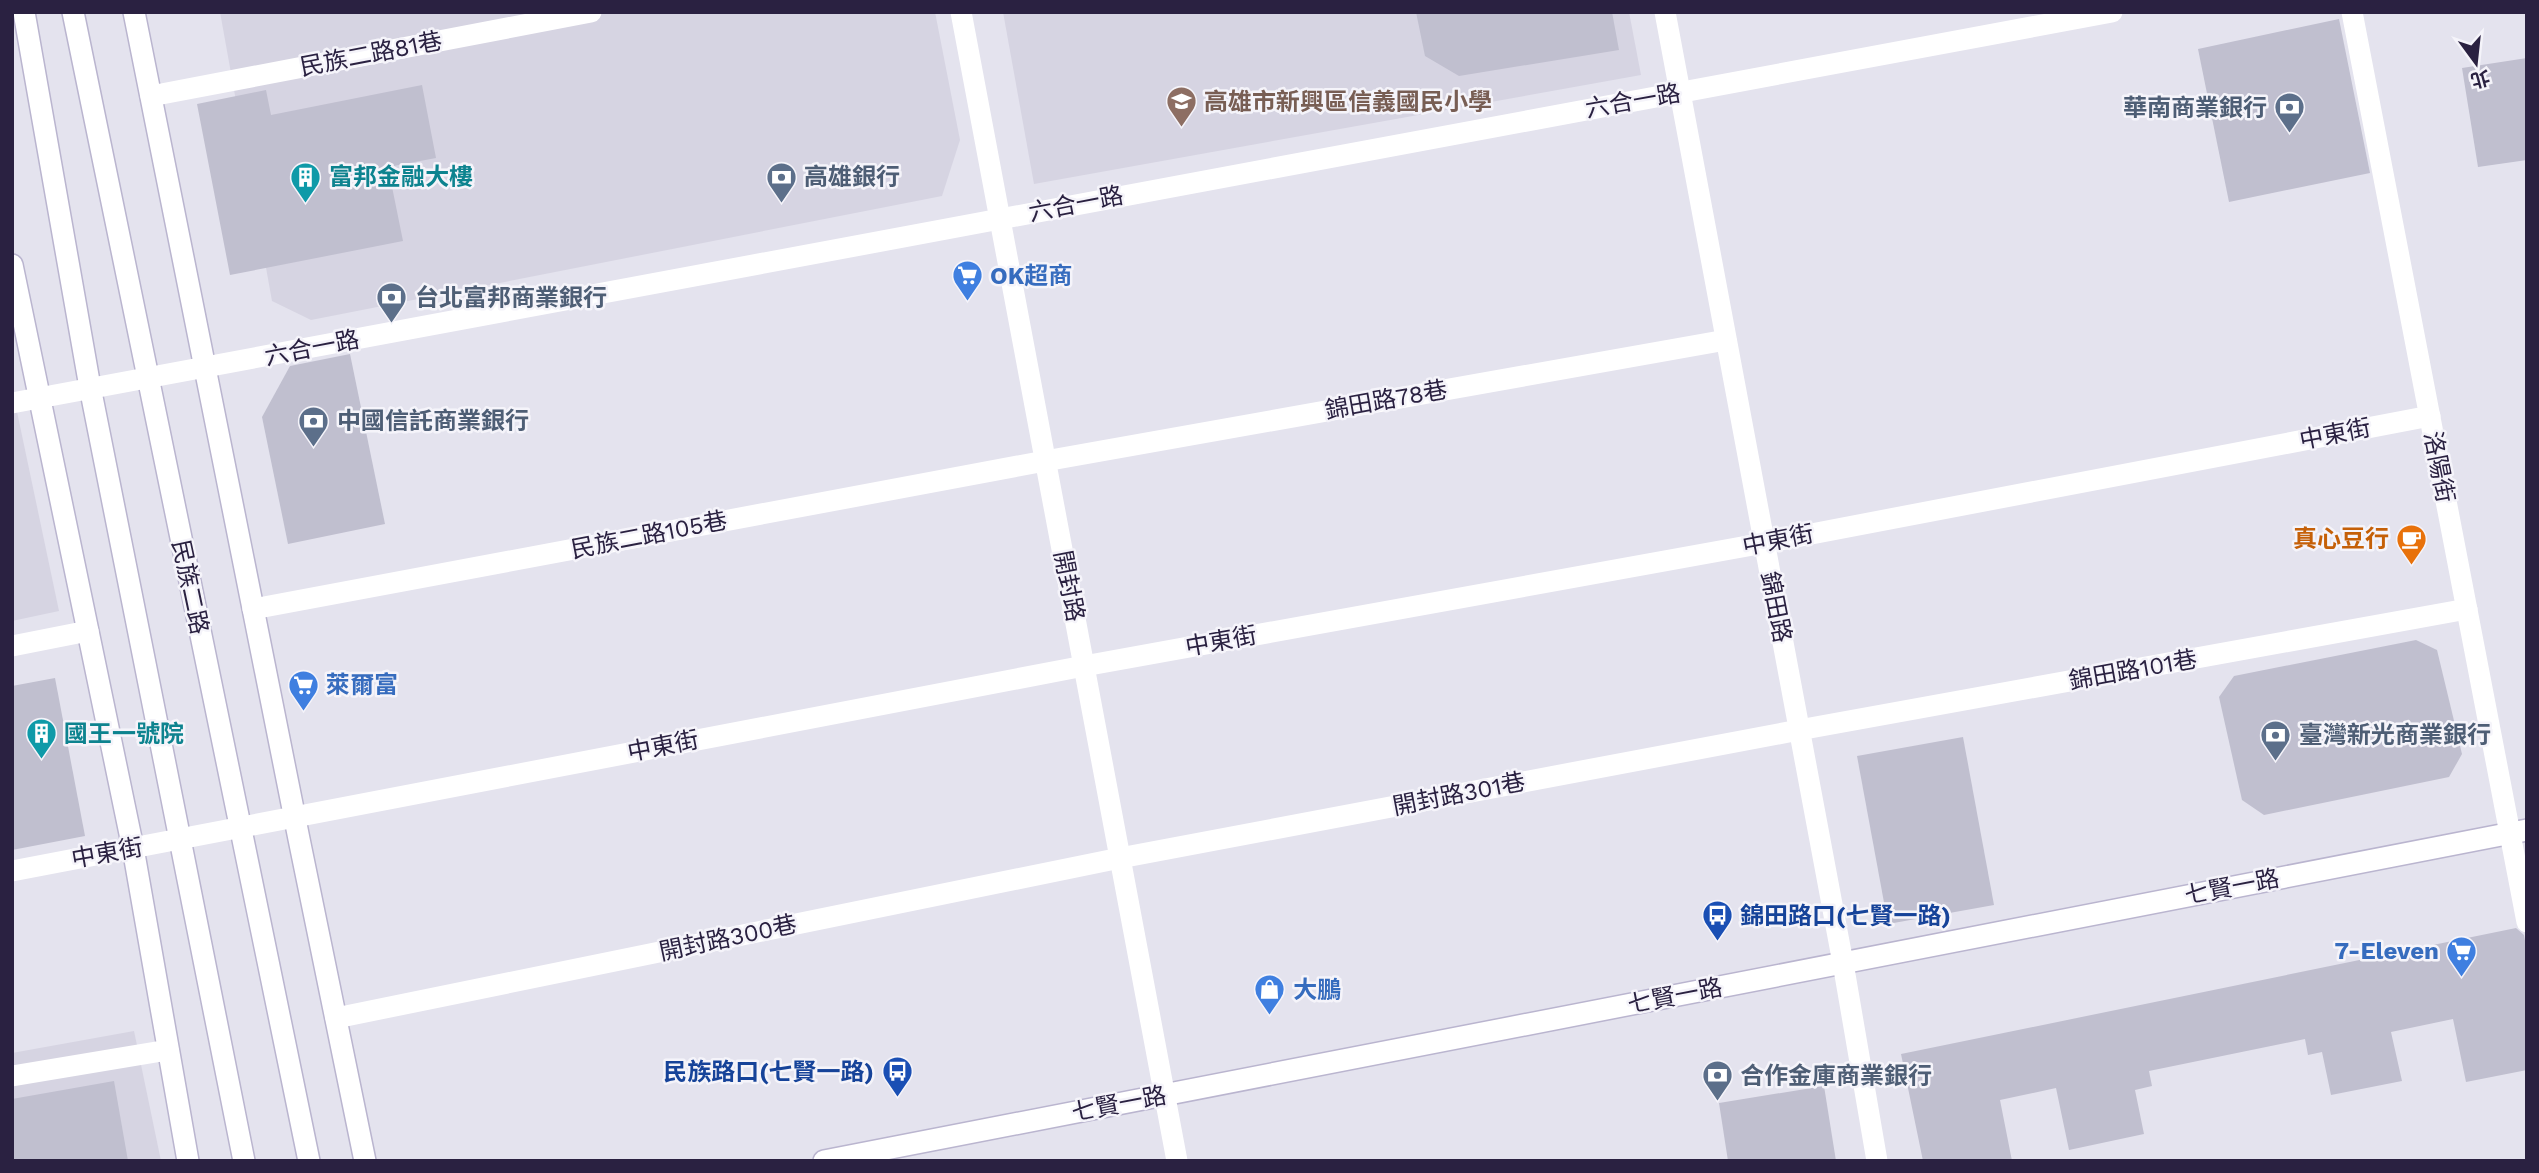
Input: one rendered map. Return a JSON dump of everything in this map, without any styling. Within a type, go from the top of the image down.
[{"type":"street","points":[[24,12],[90,387],[244,1161]]},
{"type":"street","name":"民族二路","points":[[73,12],[309,1161]]},
{"type":"street","points":[[134,12],[365,1161]]},
{"type":"street","name":"民族二路81巷","points":[[151,96],[592,12]]},
{"type":"street","name":"開封路","points":[[961,12],[1177,1161]]},
{"type":"street","name":"錦田路","points":[[1665,12],[1843,963],[1877,1161]]},
{"type":"street","name":"六合一路","points":[[12,402],[2112,12]]},
{"type":"street","name":"洛陽街","points":[[2352,12],[2467,609],[2518,831],[2527,922]]},
{"type":"street","points":[[12,265],[133,848],[188,1161]]},
{"type":"street","name":"錦田路78巷","points":[[1045,461],[1726,340]]},
{"type":"street","name":"中東街","points":[[12,871],[1084,666],[1764,543],[2430,416]]},
{"type":"street","name":"民族二路105巷","points":[[253,609],[1045,461]]},
{"type":"street","name":"錦田路101巷","points":[[1799,730],[2467,609]]},
{"type":"street","points":[[12,646],[88,631]]},
{"type":"street","name":"開封路301巷","points":[[1120,858],[1799,730]]},
{"type":"street","name":"七賢一路","points":[[824,1161],[2518,831]]},
{"type":"street","name":"開封路300巷","points":[[336,1018],[1120,858]]},
{"type":"street","points":[[12,1076],[168,1050]]},
{"type":"shaded area","points":[[220,12],[935,12],[960,140],[942,196],[311,320],[272,301]]},
{"type":"shaded area","name":"高雄市新興區信義國民小學","points":[[1003,12],[1629,12],[1641,75],[1034,184]]},
{"type":"shaded area","points":[[12,388],[59,611],[12,621]]},
{"type":"shaded area","points":[[134,1031],[161,1161],[12,1161],[12,1053]]},
{"type":"building","points":[[1416,12],[1612,12],[1619,50],[1459,76],[1425,56]]},
{"type":"building","name":"華南商業銀行","points":[[2339,19],[2370,173],[2229,202],[2198,49]]},
{"type":"building","points":[[2527,58],[2527,160],[2478,167],[2462,68]]},
{"type":"building","name":"富邦金融大樓","points":[[422,85],[436,158],[388,167],[403,241],[230,275],[197,104],[266,90],[271,115]]},
{"type":"building","points":[[350,354],[385,524],[288,544],[262,417],[290,366]]},
{"type":"building","points":[[2416,640],[2437,650],[2462,754],[2449,777],[2264,815],[2242,800],[2219,697],[2234,676]]},
{"type":"building","name":"國王一號院","points":[[55,678],[85,836],[12,850],[12,686]]},
{"type":"building","points":[[1963,737],[1994,905],[1888,924],[1857,756]]},
{"type":"building","points":[[2516,928],[2524,935],[2527,952],[2527,1070],[2466,1082],[2453,1019],[2391,1032],[2402,1081],[2331,1095],[2322,1052],[2308,1055],[2305,1039],[2149,1071],[2152,1086],[2135,1090],[2144,1134],[2069,1150],[2056,1088],[2000,1100],[2012,1161],[1923,1161],[1901,1054]]},
{"type":"building","points":[[114,1081],[128,1161],[12,1161],[12,1099]]},
{"type":"building","points":[[1824,1086],[1836,1161],[1728,1161],[1719,1103]]},
{"type":"place","name":"高雄市新興區信義國民小學","points":[[1181,129]]},
{"type":"place","name":"華南商業銀行","points":[[2290,135]]},
{"type":"place","name":"富邦金融大樓","points":[[306,204]]},
{"type":"place","name":"高雄銀行","points":[[781,204]]},
{"type":"place","name":"OK超商","points":[[967,303]]},
{"type":"place","name":"台北富邦商業銀行","points":[[392,325]]},
{"type":"place","name":"中國信託商業銀行","points":[[314,448]]},
{"type":"place","name":"真心豆行","points":[[2412,566]]},
{"type":"place","name":"萊爾富","points":[[303,712]]},
{"type":"place","name":"國王一號院","points":[[41,761]]},
{"type":"place","name":"臺灣新光商業銀行","points":[[2276,762]]},
{"type":"place","name":"錦田路口(七賢一路)","points":[[1717,943]]},
{"type":"place","name":"7-Eleven","points":[[2462,978]]},
{"type":"place","name":"大鵬","points":[[1270,1017]]},
{"type":"place","name":"民族路口(七賢一路)","points":[[897,1099]]},
{"type":"place","name":"合作金庫商業銀行","points":[[1717,1103]]}]
